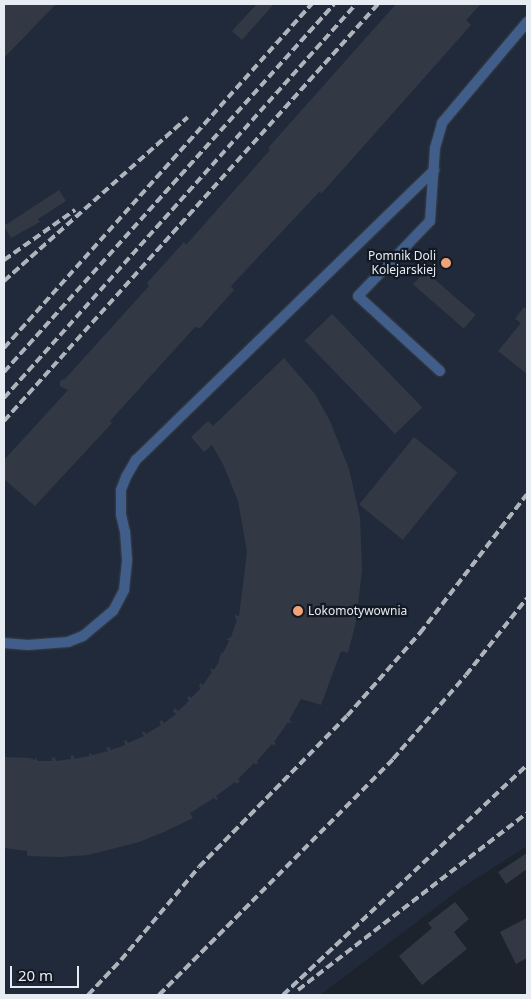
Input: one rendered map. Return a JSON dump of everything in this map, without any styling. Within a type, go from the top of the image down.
[{"type":"lane","points":[[440,371],[358,296],[430,221],[436,148],[442,123],[527,22]]},
{"type":"lane","points":[[4,643],[43,645],[68,642],[83,636],[114,611],[124,590],[127,559],[125,532],[120,515],[121,490],[136,460],[434,170]]},
{"type":"shaded area","points":[[4,4],[527,4],[527,846],[463,887],[320,995],[4,995]]},
{"type":"building","points":[[4,4],[56,4],[4,58]]},
{"type":"building","points":[[257,4],[274,4],[242,40],[232,31]]},
{"type":"building","points":[[396,4],[481,4],[466,20],[471,25],[321,194],[320,191],[231,286],[234,290],[200,328],[195,327],[110,421],[112,423],[35,506],[4,479],[4,460],[68,390],[60,386],[62,379],[64,380],[149,286],[147,283],[184,242],[186,245],[270,150],[268,148]]},
{"type":"building","points":[[59,190],[66,201],[38,219],[40,222],[11,238],[4,226]]},
{"type":"building","points":[[425,271],[476,315],[464,329],[413,285]]},
{"type":"building","points":[[524,307],[527,309],[527,374],[498,351],[521,323],[515,319]]},
{"type":"building","points":[[332,314],[422,408],[395,434],[305,340]]},
{"type":"building","name":"Lokomotywownia","points":[[284,358],[315,394],[330,421],[349,469],[360,517],[362,570],[356,622],[348,653],[341,651],[321,705],[301,699],[289,720],[291,721],[290,724],[288,722],[274,742],[276,743],[274,746],[272,744],[257,761],[258,763],[256,765],[254,763],[238,779],[240,781],[237,784],[235,782],[216,796],[218,799],[214,798],[190,813],[193,818],[164,832],[139,842],[88,855],[61,857],[27,856],[27,851],[4,848],[4,757],[30,758],[35,760],[35,757],[38,761],[52,761],[52,757],[56,761],[71,759],[71,756],[74,755],[74,759],[89,756],[89,753],[93,755],[108,751],[106,748],[109,747],[111,750],[125,745],[124,741],[126,740],[128,743],[144,736],[142,733],[144,731],[146,734],[161,725],[159,722],[162,720],[164,723],[176,714],[173,711],[175,708],[178,711],[189,701],[187,698],[189,696],[191,698],[201,688],[199,686],[200,683],[203,685],[212,672],[210,671],[211,668],[214,670],[218,663],[221,653],[223,653],[229,641],[226,639],[231,637],[237,620],[235,615],[239,616],[247,552],[238,501],[223,464],[212,445],[204,452],[191,437],[208,421],[213,426]]},
{"type":"building","points":[[414,437],[458,472],[403,540],[359,505]]},
{"type":"building","points":[[527,853],[527,869],[506,884],[498,872]]},
{"type":"building","points":[[455,902],[469,919],[454,932],[467,949],[422,985],[399,956],[432,928],[428,923]]},
{"type":"building","points":[[527,918],[527,958],[516,964],[500,932]]},
{"type":"railway","points":[[4,348],[312,4]]},
{"type":"railway","points":[[4,372],[334,4]]},
{"type":"railway","points":[[4,398],[356,4]]},
{"type":"railway","points":[[4,421],[378,4]]},
{"type":"railway","points":[[4,281],[188,117]]},
{"type":"railway","points":[[4,260],[75,210]]},
{"type":"railway","points":[[88,995],[121,960],[199,867],[347,716],[420,633],[527,494]]},
{"type":"railway","points":[[159,995],[393,759],[466,675],[527,598]]},
{"type":"railway","points":[[283,995],[527,765]]},
{"type":"railway","points":[[298,990],[527,813]]},
{"type":"place","name":"Pomnik Doli Kolejarskiej","points":[[446,263]]},
{"type":"place","name":"Lokomotywownia","points":[[298,611]]}]
